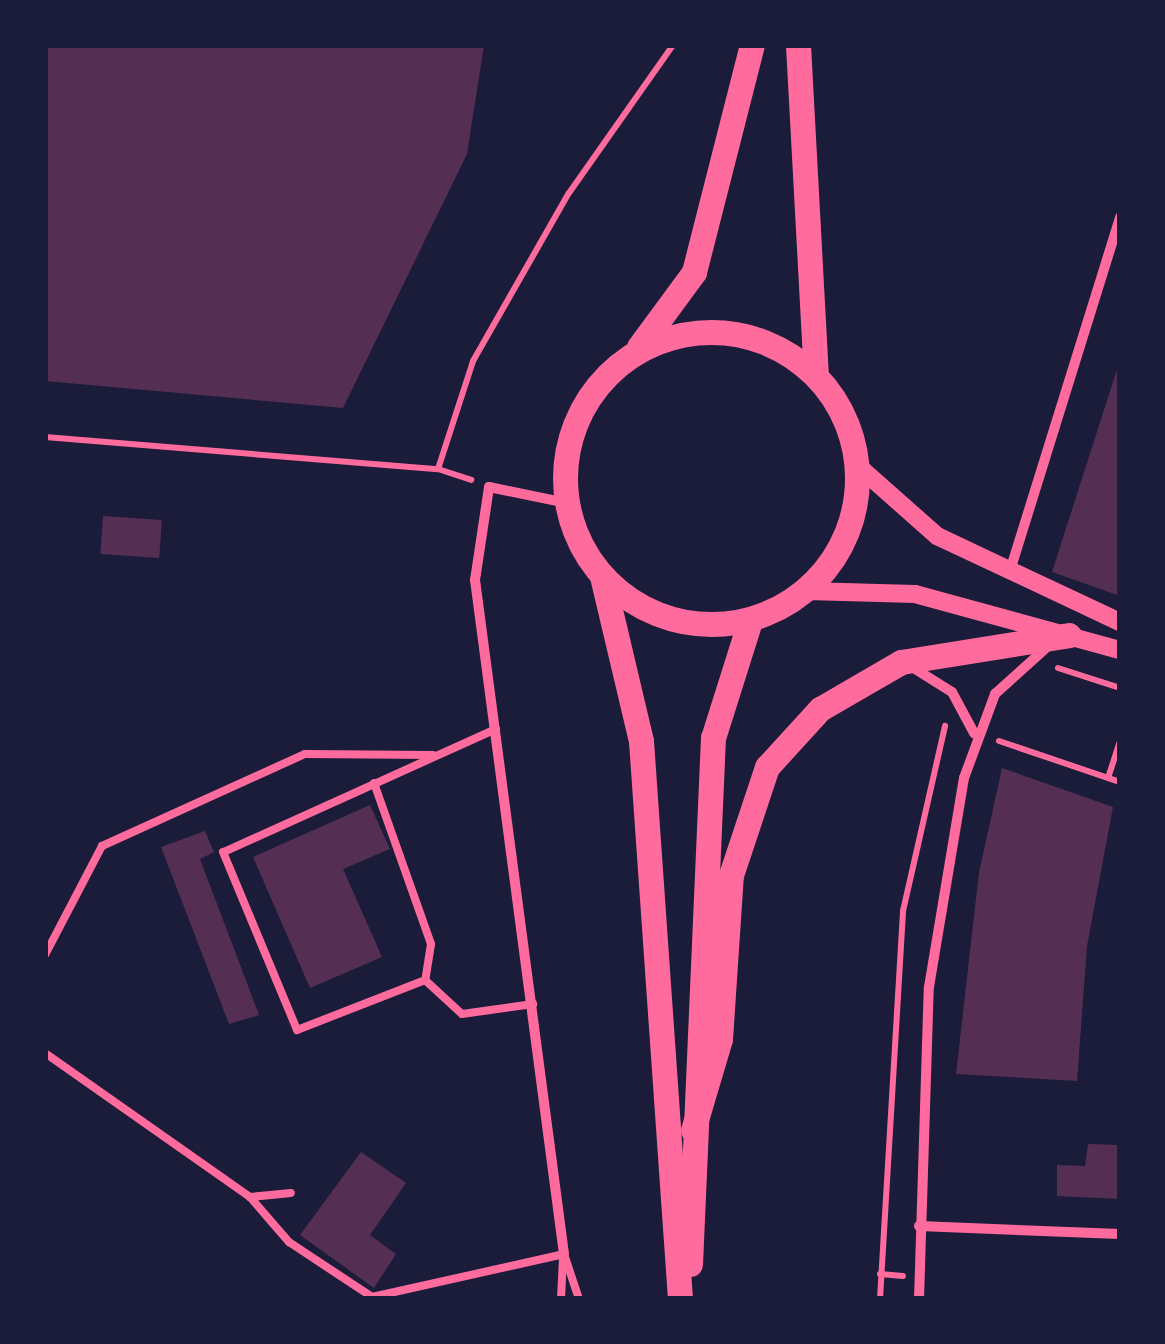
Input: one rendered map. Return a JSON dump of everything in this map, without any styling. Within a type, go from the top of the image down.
[{"type":"main road","points":[[680,1299],[641,741],[602,576],[566,503],[577,419],[694,272],[752,45]]},
{"type":"main road","points":[[798,45],[816,375]]},
{"type":"main road","points":[[602,576],[644,609],[696,624],[750,620],[807,591],[849,527],[858,466],[845,417],[816,375],[776,346],[728,332],[678,335],[632,354]]},
{"type":"main road","points":[[690,1299],[693,1130],[713,738],[750,620]]},
{"type":"main road","points":[[693,1130],[720,1039],[731,874],[766,767],[820,709],[901,662],[1069,635]]},
{"type":"street","points":[[1008,577],[1120,217]]},
{"type":"street","points":[[858,466],[937,536],[1008,577],[1120,622]]},
{"type":"street","points":[[564,1254],[535,1004],[475,580],[489,486],[566,503]]},
{"type":"street","points":[[807,591],[915,594],[1120,650]]},
{"type":"street","points":[[919,1299],[928,987],[974,733],[1016,668],[1069,635]]},
{"type":"street","points":[[901,662],[952,692],[974,733]]},
{"type":"street","points":[[920,1226],[1120,1234]]},
{"type":"lane","points":[[425,980],[297,1030],[223,852],[496,729]]},
{"type":"lane","points":[[45,956],[102,846],[305,754],[437,755]]},
{"type":"lane","points":[[374,784],[431,944],[425,980]]},
{"type":"lane","points":[[425,980],[462,1014],[535,1004]]},
{"type":"lane","points":[[45,1054],[250,1197],[290,1242],[372,1297],[564,1254]]},
{"type":"lane","points":[[250,1197],[291,1193]]},
{"type":"lane","points":[[561,1299],[564,1254]]},
{"type":"lane","points":[[564,1254],[580,1299]]},
{"type":"path","points":[[438,469],[473,360],[570,192],[673,45]]},
{"type":"path","points":[[45,438],[438,469],[489,486]]},
{"type":"path","points":[[1041,675],[1059,668],[1120,688]]},
{"type":"path","points":[[1002,743],[1008,728]]},
{"type":"path","points":[[974,733],[1120,782]]},
{"type":"path","points":[[1108,778],[1120,741]]},
{"type":"building","points":[[45,45],[484,45],[467,154],[343,408],[45,381]]},
{"type":"building","points":[[1120,360],[1120,596],[1052,572]]},
{"type":"building","points":[[103,516],[162,520],[159,558],[100,554]]},
{"type":"building","points":[[1002,768],[1113,807],[1087,946],[1077,1081],[956,1074],[979,872]]},
{"type":"building","points":[[370,805],[390,849],[343,869],[382,957],[310,988],[253,857]]},
{"type":"building","points":[[205,831],[214,852],[200,859],[259,1015],[229,1024],[161,847]]},
{"type":"building","points":[[1088,1144],[1120,1145],[1120,1199],[1057,1196],[1057,1165],[1085,1166]]},
{"type":"building","points":[[361,1152],[406,1183],[370,1235],[396,1254],[374,1288],[300,1235]]}]
